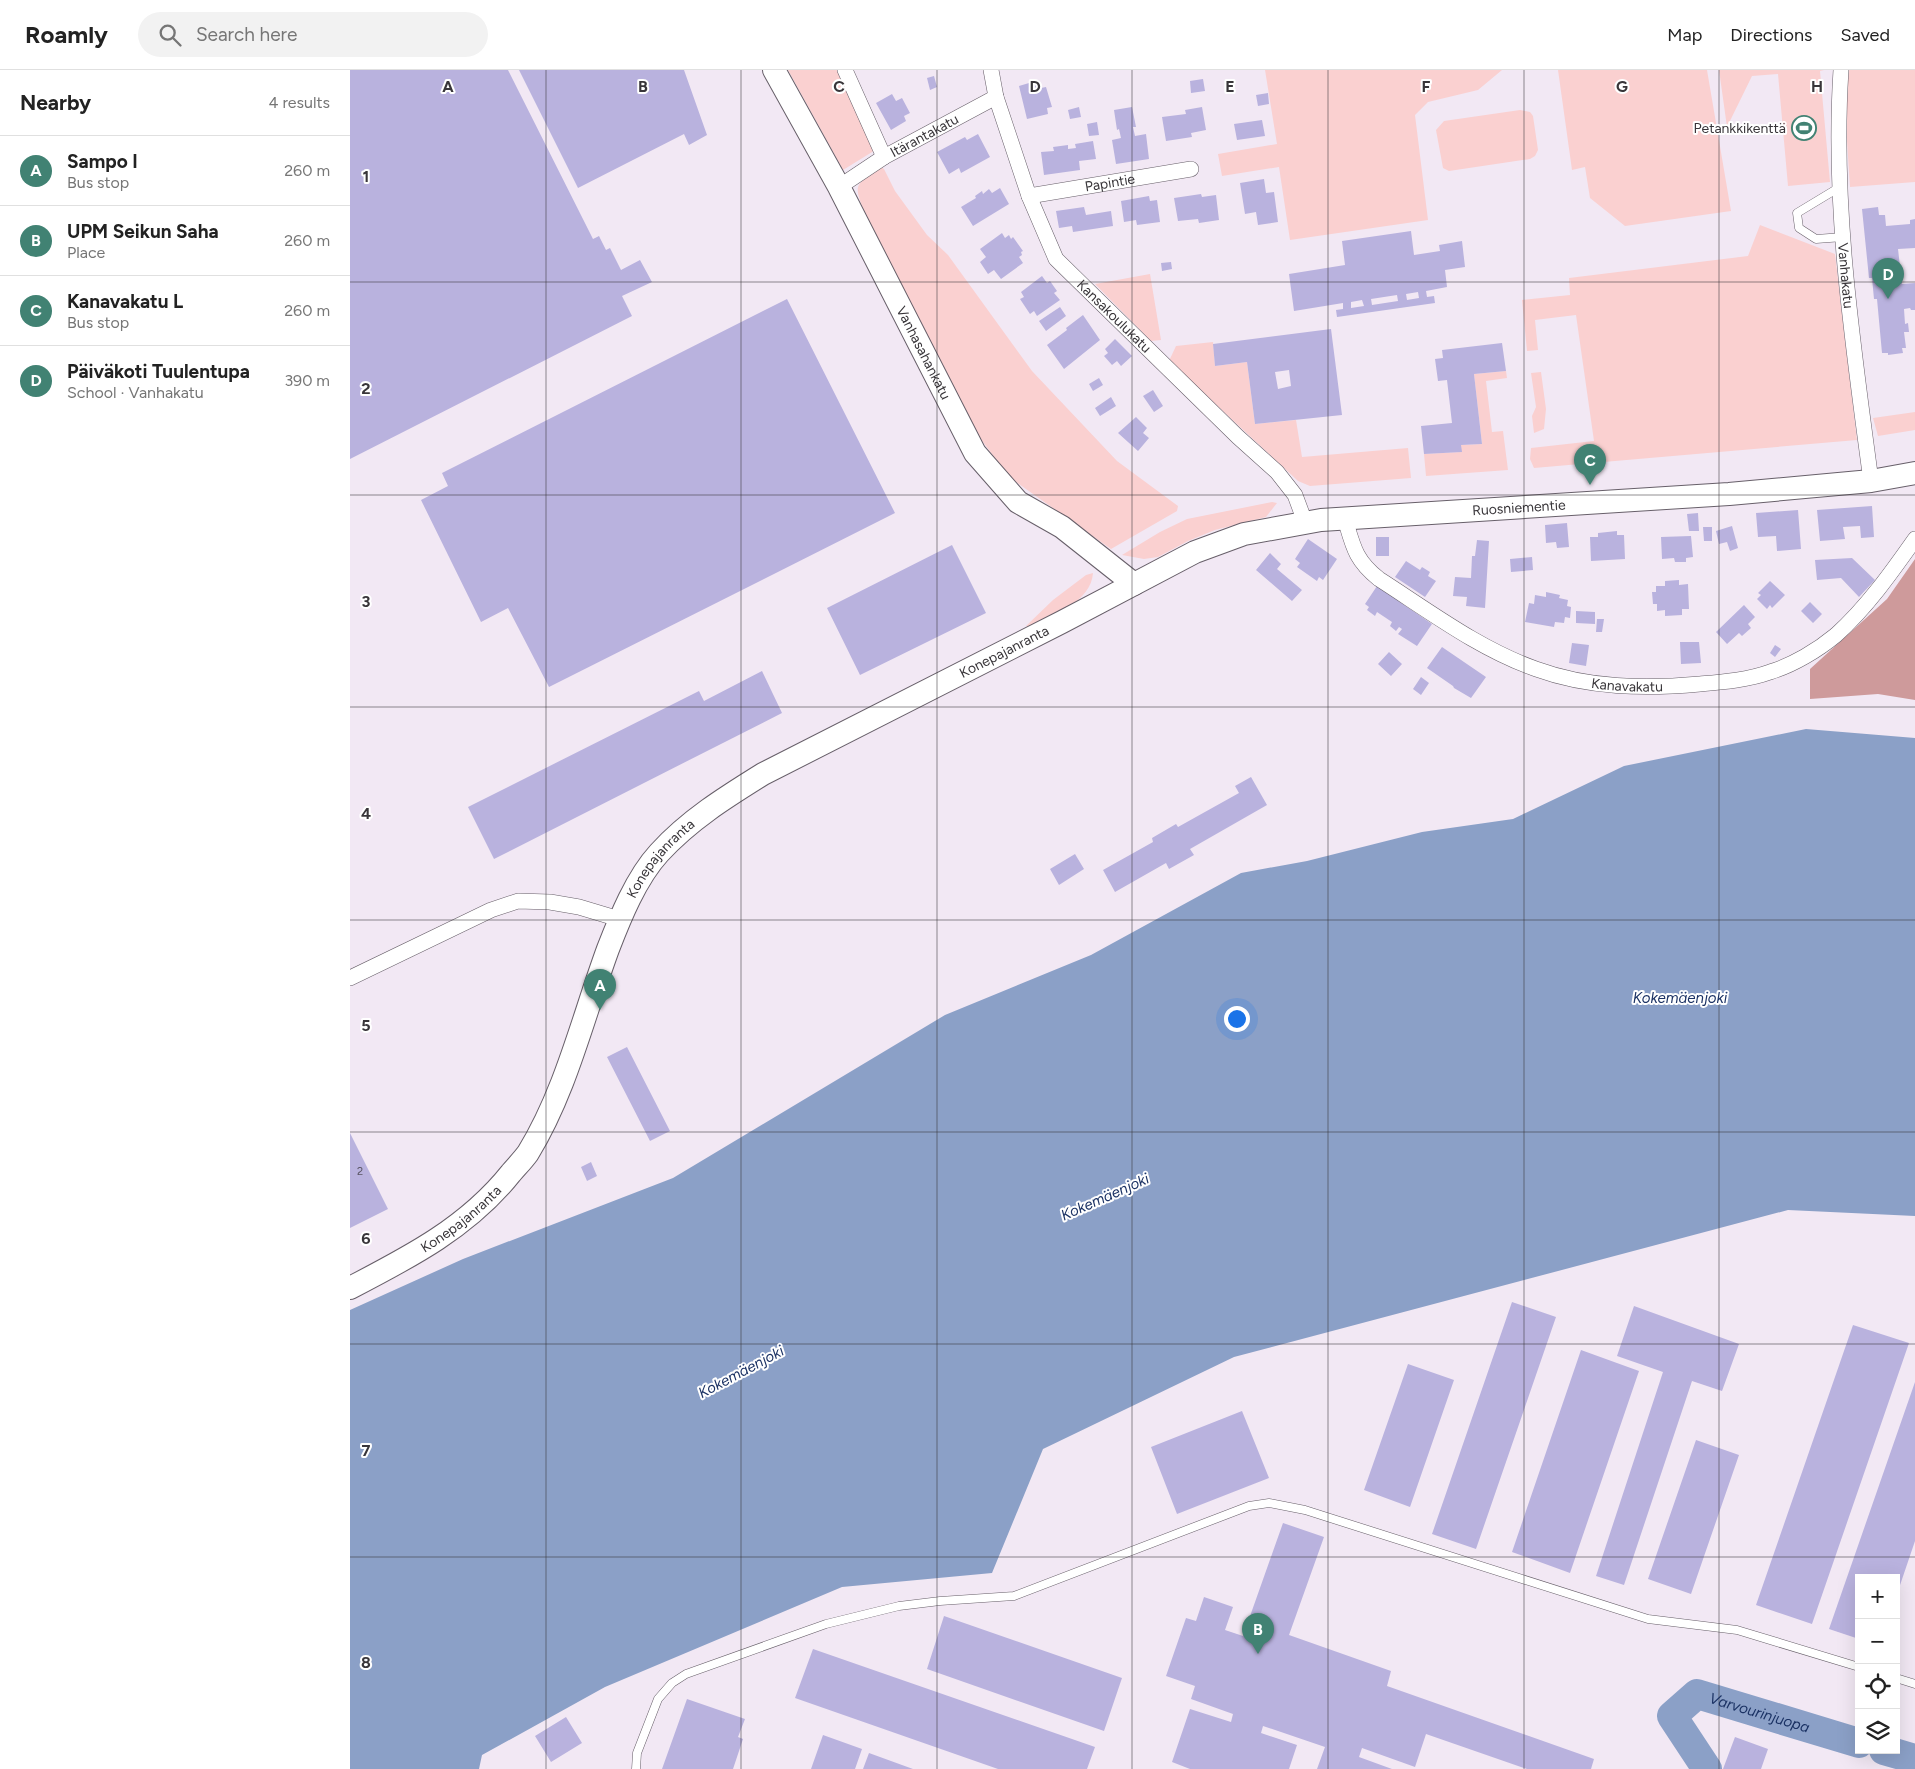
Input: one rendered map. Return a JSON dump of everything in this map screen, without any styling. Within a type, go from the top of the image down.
[{"type":"main road","name":"Vanhasahankatu","points":[[774,70],[839,187],[976,453],[1018,502],[1062,527],[1134,584]]},
{"type":"main road","name":"Ruosniementie","points":[[1134,584],[1195,552],[1244,534],[1306,522],[1729,494],[1871,481],[1915,473]]},
{"type":"main road","name":"Konepajanranta","points":[[350,1288],[443,1236],[494,1195],[527,1154],[546,1118],[564,1075],[592,990],[619,920],[638,884],[658,854],[687,825],[724,798],[764,774],[1134,584]]},
{"type":"street","name":"Itärantakatu","points":[[845,70],[884,157],[996,97]]},
{"type":"street","name":"Kansakoulukatu","points":[[991,70],[996,97],[1030,196],[1056,259],[1238,437],[1277,472],[1295,495],[1306,522]]},
{"type":"street","name":"Vanhakatu","points":[[1841,70],[1838,144],[1847,296],[1871,481]]},
{"type":"street","points":[[839,187],[884,157]]},
{"type":"street","name":"Papintie","points":[[1030,196],[1190,169]]},
{"type":"street","name":"Kanavakatu","points":[[1345,519],[1356,555],[1366,569],[1483,645],[1535,669],[1572,680],[1620,687],[1669,687],[1728,682],[1771,672],[1807,655],[1835,636],[1862,608],[1915,539]]},
{"type":"street","points":[[350,978],[491,910],[518,901],[550,902],[578,907],[619,920]]},
{"type":"lane","points":[[1840,186],[1797,214],[1799,228],[1816,239],[1843,237]]},
{"type":"lane","points":[[636,1769],[637,1753],[658,1699],[672,1683],[686,1674],[826,1624],[898,1606],[1014,1596],[1249,1506],[1269,1503],[1305,1510],[1648,1619],[1737,1630],[1855,1666]]},
{"type":"lane","points":[[1900,1679],[1915,1684]]},
{"type":"shaded area","points":[[788,70],[839,70],[877,149],[843,170]]},
{"type":"shaded area","points":[[1265,70],[1502,70],[1478,90],[1428,102],[1415,115],[1428,220],[1290,240],[1279,167],[1222,176],[1218,154],[1277,144]]},
{"type":"shaded area","points":[[1558,70],[1707,70],[1731,211],[1625,226],[1590,198],[1585,167],[1572,170]]},
{"type":"shaded area","name":"Petankkikenttä","points":[[1719,70],[1824,70],[1820,71],[1830,182],[1788,186],[1778,74],[1752,76],[1727,127]]},
{"type":"shaded area","points":[[1848,70],[1915,70],[1915,182],[1850,187],[1845,111]]},
{"type":"shaded area","points":[[1520,110],[1530,112],[1533,116],[1538,150],[1535,156],[1530,159],[1449,171],[1443,168],[1436,130],[1444,121]]},
{"type":"shaded area","points":[[881,167],[884,169],[895,191],[927,235],[948,255],[1032,371],[1117,461],[1178,506],[1177,511],[1111,549],[1009,477],[980,438],[865,213],[858,195],[859,185]]},
{"type":"shaded area","points":[[1760,225],[1835,254],[1857,440],[1534,468],[1530,459],[1531,448],[1594,441],[1576,315],[1535,320],[1538,350],[1527,351],[1522,300],[1570,295],[1569,278],[1748,256]]},
{"type":"shaded area","points":[[1150,274],[1161,340],[1151,341],[1095,284]]},
{"type":"shaded area","points":[[1213,342],[1215,366],[1247,362],[1255,424],[1296,420],[1302,457],[1408,448],[1411,478],[1310,486],[1298,481],[1169,361],[1176,346]]},
{"type":"shaded area","points":[[1506,371],[1507,378],[1486,381],[1492,432],[1503,431],[1508,470],[1426,476],[1424,454],[1461,452],[1461,445],[1482,444],[1474,374]]},
{"type":"shaded area","points":[[1541,372],[1546,409],[1544,429],[1534,433],[1532,416],[1536,407],[1531,373]]},
{"type":"shaded area","points":[[1915,412],[1915,430],[1878,436],[1873,418]]},
{"type":"shaded area","points":[[1272,502],[1277,503],[1266,517],[1215,530],[1188,541],[1158,557],[1144,559],[1122,555],[1160,532],[1187,519]]},
{"type":"shaded area","points":[[1915,559],[1915,700],[1878,694],[1810,699],[1810,669],[1887,599]]},
{"type":"shaded area","points":[[1093,573],[1091,583],[1086,592],[1078,600],[1049,618],[1030,627],[1026,626],[1053,600],[1086,575]]},
{"type":"water","name":"Kokemäenjoki","points":[[1806,729],[1915,738],[1915,1216],[1788,1210],[1234,1357],[1043,1449],[992,1573],[842,1587],[605,1687],[482,1755],[479,1769],[350,1769],[350,1310],[463,1259],[673,1178],[945,1015],[1091,955],[1241,873],[1307,861],[1422,832],[1513,819],[1624,766]]},
{"type":"building","points":[[350,70],[508,70],[593,239],[599,236],[606,250],[610,248],[621,270],[640,260],[652,282],[622,296],[632,316],[350,459]]},
{"type":"building","points":[[519,70],[684,70],[707,135],[689,145],[684,134],[578,188]]},
{"type":"building","points":[[934,76],[937,87],[930,90],[927,78]]},
{"type":"building","points":[[1203,79],[1205,91],[1191,93],[1190,81]]},
{"type":"building","points":[[1039,80],[1041,88],[1046,87],[1052,107],[1047,108],[1048,114],[1027,119],[1019,86]]},
{"type":"building","points":[[1268,93],[1269,104],[1258,106],[1256,95]]},
{"type":"building","points":[[892,94],[896,101],[902,98],[910,113],[904,116],[906,121],[891,130],[876,103]]},
{"type":"building","points":[[1079,107],[1081,117],[1070,119],[1068,110]]},
{"type":"building","points":[[1132,107],[1136,127],[1133,127],[1135,136],[1146,134],[1149,159],[1116,164],[1112,140],[1121,138],[1119,129],[1117,130],[1114,110]]},
{"type":"building","points":[[1202,107],[1206,130],[1191,133],[1192,137],[1166,141],[1162,117],[1186,114],[1185,110]]},
{"type":"building","points":[[1262,120],[1265,136],[1237,140],[1234,124]]},
{"type":"building","points":[[1097,122],[1099,135],[1089,136],[1087,124]]},
{"type":"building","points":[[978,134],[990,157],[961,173],[959,168],[949,174],[937,152],[965,137],[967,140]]},
{"type":"building","points":[[1093,141],[1096,159],[1079,161],[1080,170],[1044,175],[1041,152],[1054,151],[1053,147],[1068,145],[1068,149],[1076,148],[1075,144]]},
{"type":"building","points":[[1264,179],[1266,193],[1274,192],[1278,222],[1258,225],[1256,212],[1245,214],[1240,183]]},
{"type":"building","points":[[1000,188],[1009,204],[973,226],[961,207],[976,198],[975,196],[982,191],[983,194],[989,189],[992,193]]},
{"type":"building","points":[[1201,194],[1202,197],[1216,195],[1219,220],[1199,223],[1198,219],[1178,221],[1174,198]]},
{"type":"building","points":[[1149,196],[1150,201],[1157,200],[1160,222],[1137,225],[1136,220],[1124,222],[1121,201]]},
{"type":"building","points":[[1084,207],[1086,215],[1111,211],[1113,226],[1073,232],[1072,226],[1059,228],[1056,211]]},
{"type":"building","points":[[1878,207],[1879,215],[1885,215],[1886,226],[1910,224],[1910,220],[1915,219],[1915,248],[1898,249],[1902,284],[1915,283],[1915,310],[1910,308],[1904,309],[1905,324],[1908,323],[1909,332],[1904,332],[1906,348],[1902,348],[1903,353],[1888,355],[1888,353],[1882,353],[1877,299],[1874,299],[1872,278],[1869,278],[1862,209]]},
{"type":"building","points":[[1411,231],[1414,255],[1440,251],[1439,245],[1462,241],[1465,267],[1445,270],[1447,287],[1426,291],[1427,297],[1434,296],[1435,303],[1337,317],[1336,310],[1343,309],[1343,303],[1294,311],[1289,274],[1345,265],[1342,241]],"holes":[[[1418,292],[1419,298],[1407,300],[1406,294]],[[1397,295],[1398,301],[1372,305],[1371,299]],[[1362,300],[1364,306],[1351,308],[1351,302]]]},
{"type":"building","points":[[1002,233],[1005,238],[1009,235],[1011,239],[1013,237],[1023,251],[1019,257],[1023,263],[1001,279],[994,270],[988,274],[980,262],[986,257],[980,249]]},
{"type":"building","points":[[1171,262],[1172,269],[1162,271],[1161,263]]},
{"type":"building","points":[[1042,276],[1047,283],[1050,281],[1057,291],[1054,293],[1060,300],[1037,316],[1034,311],[1030,314],[1020,299],[1024,297],[1021,292]]},
{"type":"building","points":[[787,299],[895,513],[549,687],[508,608],[481,622],[421,500],[448,486],[442,473]]},
{"type":"building","points":[[1060,307],[1066,316],[1046,331],[1039,321]]},
{"type":"building","points":[[1083,315],[1100,340],[1064,369],[1047,345]]},
{"type":"building","points":[[1331,329],[1342,415],[1255,424],[1247,362],[1215,366],[1213,344]],"holes":[[[1289,370],[1291,386],[1278,389],[1275,372]]]},
{"type":"building","points":[[1115,339],[1132,356],[1121,366],[1117,361],[1112,365],[1104,356],[1108,353],[1105,349]]},
{"type":"building","points":[[1502,343],[1506,371],[1474,374],[1482,444],[1461,445],[1462,452],[1424,454],[1421,426],[1452,423],[1447,380],[1438,381],[1435,359],[1443,358],[1442,350]]},
{"type":"building","points":[[1099,378],[1103,385],[1093,391],[1089,384]]},
{"type":"building","points":[[1153,390],[1163,406],[1154,412],[1143,396]]},
{"type":"building","points":[[1111,397],[1116,406],[1100,416],[1095,408]]},
{"type":"building","points":[[1136,417],[1147,428],[1143,433],[1149,438],[1138,451],[1118,433]]},
{"type":"building","points":[[1872,506],[1874,537],[1861,538],[1860,526],[1843,527],[1845,539],[1820,541],[1817,510]]},
{"type":"building","points":[[1798,510],[1801,549],[1777,551],[1776,536],[1758,537],[1756,513]]},
{"type":"building","points":[[1698,513],[1699,531],[1689,531],[1687,514]]},
{"type":"building","points":[[1567,523],[1569,547],[1557,548],[1556,542],[1546,543],[1545,525]]},
{"type":"building","points":[[1732,526],[1738,548],[1730,551],[1727,542],[1719,544],[1716,531]]},
{"type":"building","points":[[1703,527],[1712,527],[1712,541],[1704,541]]},
{"type":"building","points":[[1617,531],[1617,535],[1624,535],[1625,559],[1591,561],[1590,537],[1598,537],[1598,533]]},
{"type":"building","points":[[1691,536],[1693,557],[1686,558],[1686,562],[1675,562],[1674,558],[1662,559],[1661,537]]},
{"type":"building","points":[[1376,537],[1389,537],[1389,556],[1376,556]]},
{"type":"building","points":[[1308,539],[1337,559],[1323,580],[1319,577],[1317,581],[1297,567],[1300,563],[1295,559]]},
{"type":"building","points":[[1477,540],[1489,541],[1485,608],[1466,606],[1467,597],[1453,596],[1455,577],[1471,578],[1472,556],[1475,556]]},
{"type":"building","points":[[952,545],[986,613],[860,675],[827,608]]},
{"type":"building","points":[[1270,553],[1281,564],[1277,569],[1302,590],[1292,601],[1256,570]]},
{"type":"building","points":[[1532,557],[1533,570],[1511,572],[1510,559]]},
{"type":"building","points":[[1852,558],[1875,580],[1859,597],[1841,578],[1817,580],[1815,560]]},
{"type":"building","points":[[1406,561],[1420,570],[1422,567],[1430,572],[1428,576],[1436,581],[1425,597],[1395,577]]},
{"type":"building","points":[[1679,580],[1679,585],[1688,584],[1689,609],[1682,609],[1682,615],[1665,616],[1665,610],[1657,611],[1657,604],[1653,604],[1652,592],[1656,592],[1656,586],[1665,586],[1665,581]]},
{"type":"building","points":[[1770,581],[1785,595],[1772,608],[1770,605],[1767,609],[1757,599],[1761,595],[1758,593]]},
{"type":"building","points":[[1377,586],[1432,624],[1417,646],[1398,634],[1402,629],[1399,627],[1396,631],[1390,626],[1392,622],[1377,612],[1375,616],[1367,610],[1369,607],[1365,604]]},
{"type":"building","points":[[1546,592],[1560,595],[1559,598],[1568,600],[1567,606],[1571,607],[1570,618],[1565,617],[1564,623],[1555,622],[1554,627],[1525,622],[1529,603],[1534,604],[1535,595],[1546,597]]},
{"type":"building","points":[[1810,602],[1822,614],[1813,623],[1801,611]]},
{"type":"building","points":[[1744,605],[1755,617],[1748,624],[1751,628],[1742,636],[1739,633],[1727,644],[1716,632]]},
{"type":"building","points":[[1576,611],[1595,612],[1595,624],[1576,623]]},
{"type":"building","points":[[1597,619],[1604,619],[1602,632],[1596,632]]},
{"type":"building","points":[[1680,642],[1699,642],[1701,663],[1681,664]]},
{"type":"building","points":[[1572,643],[1589,645],[1586,666],[1569,663]]},
{"type":"building","points":[[1775,645],[1781,649],[1775,657],[1770,653]]},
{"type":"building","points":[[1442,647],[1486,677],[1471,698],[1427,668]]},
{"type":"building","points":[[1389,652],[1402,664],[1391,676],[1378,664]]},
{"type":"building","points":[[762,671],[782,713],[494,859],[468,807],[699,691],[704,701]]},
{"type":"building","points":[[1421,677],[1429,683],[1421,695],[1413,689]]},
{"type":"building","points":[[1251,777],[1267,805],[1190,849],[1194,855],[1169,869],[1166,863],[1115,892],[1103,870],[1153,842],[1152,838],[1176,824],[1178,827],[1239,793],[1235,786]]},
{"type":"building","points":[[1075,854],[1084,869],[1059,885],[1050,869]]},
{"type":"building","points":[[627,1047],[670,1131],[650,1141],[607,1057]]},
{"type":"building","points":[[350,1133],[388,1209],[350,1228]]},
{"type":"building","points":[[591,1162],[597,1176],[587,1181],[581,1167]]},
{"type":"building","points":[[1512,1302],[1556,1317],[1476,1549],[1432,1534]]},
{"type":"building","points":[[1634,1306],[1739,1344],[1722,1391],[1692,1381],[1624,1585],[1596,1576],[1663,1372],[1617,1356]]},
{"type":"building","points":[[1853,1325],[1909,1343],[1812,1624],[1756,1605]]},
{"type":"building","points":[[1581,1350],[1639,1371],[1570,1573],[1512,1552]]},
{"type":"building","points":[[1408,1364],[1454,1380],[1410,1507],[1364,1490]]},
{"type":"building","points":[[1915,1382],[1915,1541],[1900,1585],[1900,1574],[1855,1574],[1855,1638],[1829,1629]]},
{"type":"building","points":[[1242,1411],[1269,1478],[1177,1514],[1151,1447]]},
{"type":"building","points":[[1696,1440],[1739,1455],[1691,1594],[1648,1579]]},
{"type":"building","points":[[1283,1523],[1324,1537],[1289,1635],[1391,1671],[1387,1686],[1594,1759],[1591,1769],[1527,1769],[1426,1734],[1415,1767],[1362,1748],[1359,1757],[1392,1769],[1317,1769],[1325,1747],[1263,1726],[1261,1733],[1297,1745],[1289,1769],[1190,1769],[1172,1762],[1190,1709],[1231,1722],[1233,1714],[1191,1699],[1195,1686],[1166,1676],[1186,1618],[1196,1621],[1204,1597],[1233,1607],[1225,1630],[1243,1636]]},
{"type":"building","points":[[944,1616],[1122,1678],[1104,1731],[927,1669]]},
{"type":"building","points":[[813,1649],[1095,1747],[1087,1769],[998,1769],[795,1698]]},
{"type":"building","points":[[687,1699],[745,1719],[738,1737],[743,1739],[733,1769],[662,1769]]},
{"type":"building","points":[[566,1717],[582,1743],[551,1762],[535,1736]]},
{"type":"building","points":[[823,1735],[862,1749],[855,1769],[811,1769]]},
{"type":"building","points":[[1735,1737],[1768,1749],[1761,1769],[1723,1769]]},
{"type":"building","points":[[869,1753],[913,1769],[863,1769]]},
{"type":"waterway","name":"Varvourinjuopa","points":[[1707,1769],[1672,1716],[1697,1694],[1855,1742]]},
{"type":"waterway","name":"Varvourinjuopa","points":[[1898,1754],[1915,1759]]},
{"type":"place","name":"Petankkikenttä","points":[[1804,128]]},
{"type":"place","name":"Päiväkoti Tuulentupa","points":[[1888,299]]},
{"type":"place","name":"Kanavakatu L","points":[[1590,485]]},
{"type":"place","name":"Sampo I","points":[[600,1010]]},
{"type":"place","name":"UPM Seikun Saha","points":[[1258,1654]]}]
